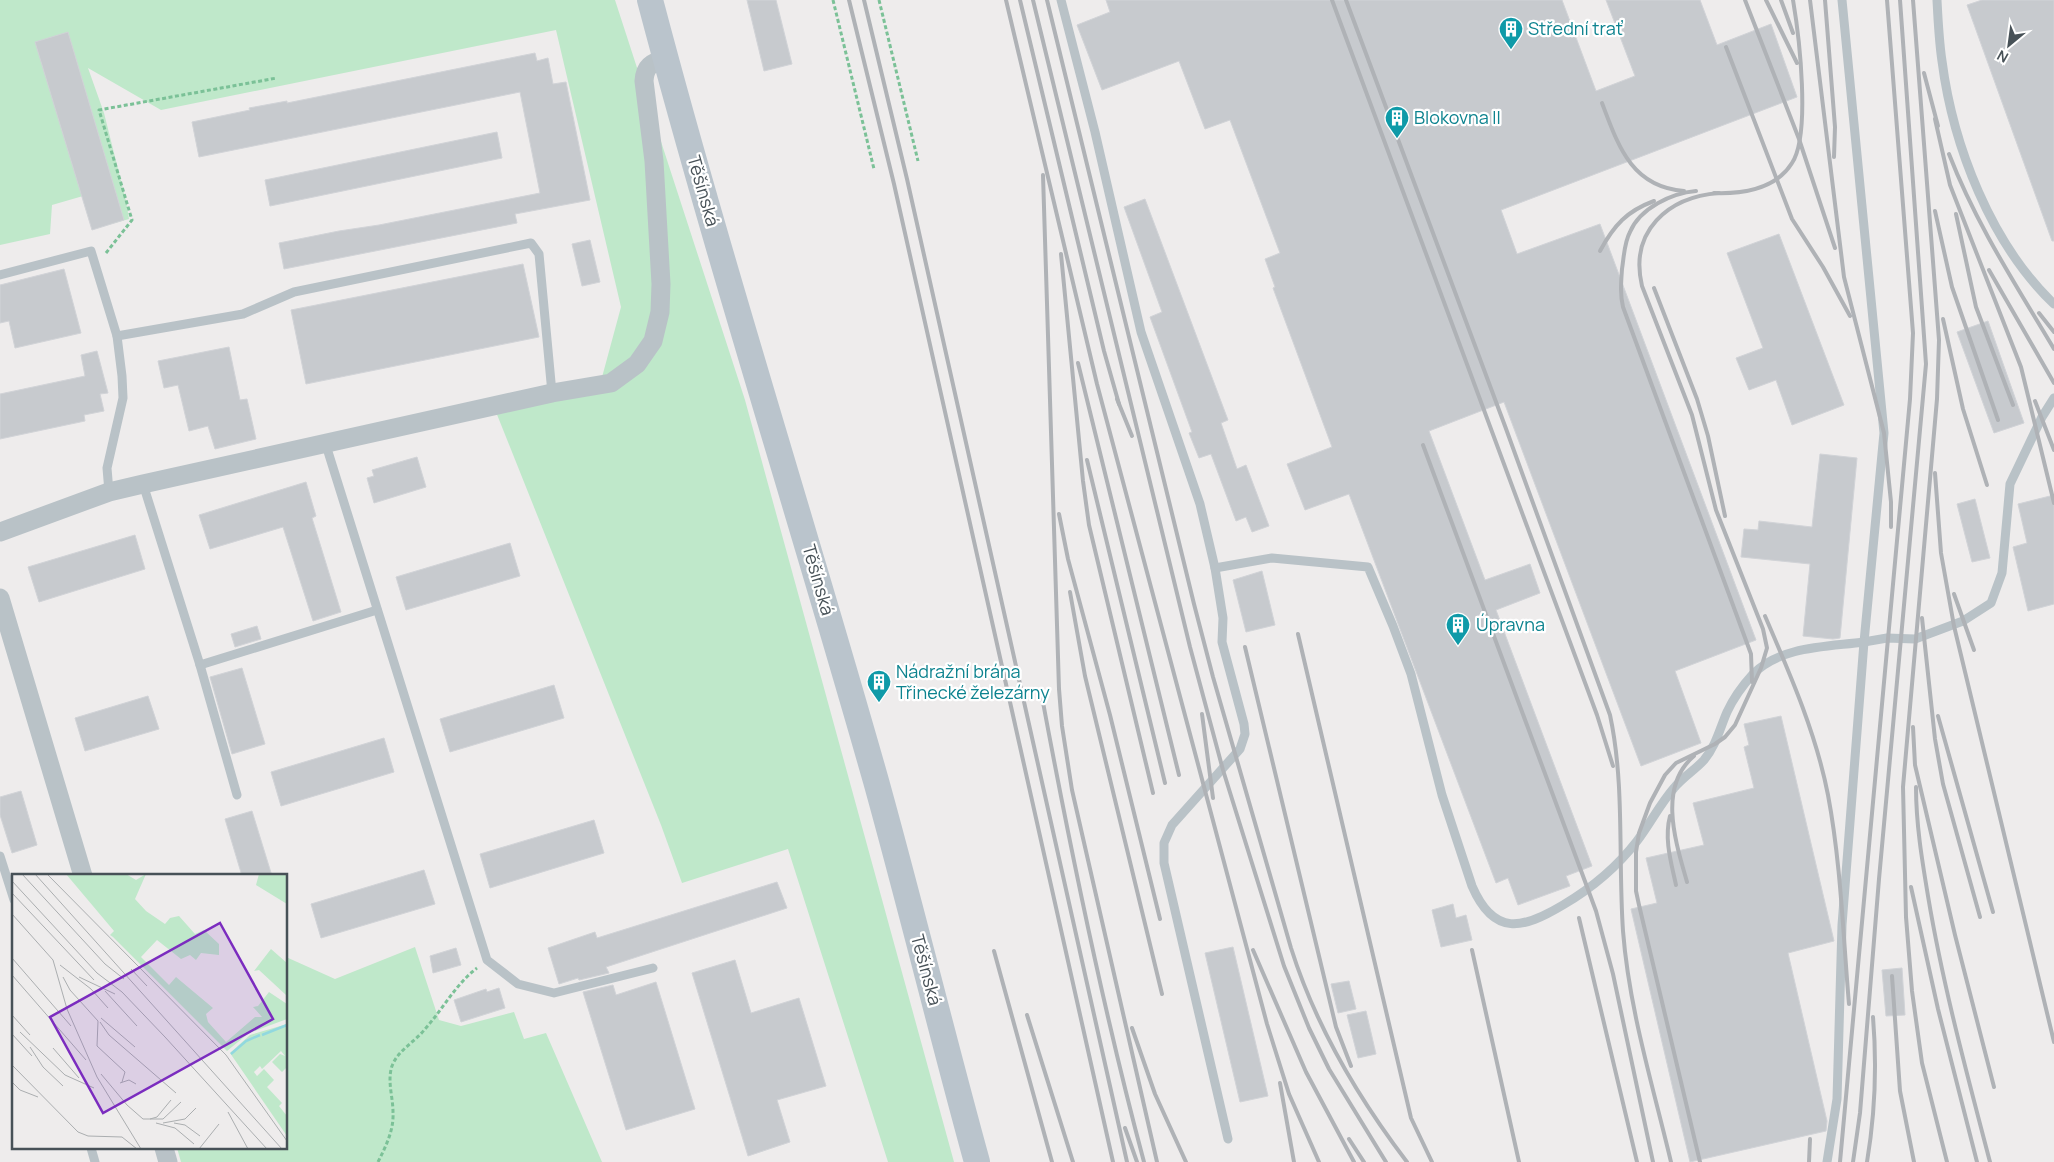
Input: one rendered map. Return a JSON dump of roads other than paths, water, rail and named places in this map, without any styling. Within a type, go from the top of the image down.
[{"type":"main road","name":"Těšínská","points":[[650,0],[734,301],[792,488],[877,784],[977,1162]]},
{"type":"street","points":[[0,532],[109,492],[325,442],[552,393],[611,383],[637,364],[653,340],[660,312],[661,284],[654,161],[644,82],[645,70],[650,64],[665,59]]},
{"type":"street","points":[[0,598],[82,874]]},
{"type":"lane","points":[[1061,0],[1097,140],[1141,332],[1200,504],[1215,568],[1223,618],[1222,642],[1244,724],[1243,743],[1236,755],[1172,825],[1164,843],[1163,853],[1228,1139]]},
{"type":"lane","points":[[1828,1162],[1836,1099],[1842,925],[1864,642],[1884,434],[1842,0]]},
{"type":"lane","points":[[1936,0],[1942,62],[1956,130],[1978,193],[2008,250],[2054,304]]},
{"type":"lane","points":[[117,336],[243,314],[294,292],[531,243],[540,254],[552,393]]},
{"type":"lane","points":[[0,275],[91,251],[117,336],[123,398],[107,468],[109,492]]},
{"type":"lane","points":[[1215,568],[1272,558],[1368,567],[1394,626],[1411,674],[1442,795],[1478,900],[1487,912],[1498,919],[1510,923],[1524,924],[1540,919],[1589,890],[1621,860],[1637,841],[1674,788],[1705,759],[1715,744],[1732,703],[1753,674],[1782,655],[1796,650],[1887,638],[1915,639],[1958,624],[1991,603],[2002,573],[2010,484],[2042,417],[2054,398]]},
{"type":"lane","points":[[325,442],[487,960],[518,984],[554,994],[653,968]]},
{"type":"lane","points":[[143,484],[200,665],[237,795]]},
{"type":"lane","points":[[200,665],[376,610]]},
{"type":"lane","points":[[0,856],[12,894]]},
{"type":"railway","points":[[849,0],[894,184],[1113,1162]]},
{"type":"railway","points":[[864,0],[907,179],[1127,1162]]},
{"type":"railway","points":[[1006,0],[1097,384],[1267,1024],[1289,1094],[1319,1162]]},
{"type":"railway","points":[[1020,0],[1104,351],[1119,404]]},
{"type":"railway","points":[[1033,0],[1190,647],[1223,770],[1284,966],[1309,1028],[1329,1069],[1386,1162]]},
{"type":"railway","points":[[1047,0],[1194,604],[1213,677],[1291,948],[1312,1005],[1340,1060],[1372,1113],[1407,1162]]},
{"type":"railway","points":[[1332,0],[1597,715],[1613,766]]},
{"type":"railway","points":[[1346,0],[1505,426],[1610,715],[1618,768],[1623,931],[1626,960],[1642,1047],[1671,1162]]},
{"type":"railway","points":[[1745,0],[1799,139],[1835,248]]},
{"type":"railway","points":[[1766,0],[1797,63]]},
{"type":"railway","points":[[1781,0],[1793,33]]},
{"type":"railway","points":[[1714,193],[1747,191],[1768,184],[1785,172],[1792,163],[1798,149],[1801,130],[1802,84],[1793,0]]},
{"type":"railway","points":[[1810,0],[1844,277],[1884,433],[1891,502],[1891,527]]},
{"type":"railway","points":[[1825,0],[1835,127],[1834,157]]},
{"type":"railway","points":[[1840,1162],[1910,399],[1913,333],[1887,0]]},
{"type":"railway","points":[[1853,1162],[1860,1113],[1879,879],[1926,364],[1900,0]]},
{"type":"railway","points":[[1913,0],[1939,340],[1937,399],[1903,787],[1906,917],[1912,991],[1922,1063],[1947,1162]]},
{"type":"railway","points":[[1726,47],[1792,219],[1823,267],[1850,316]]},
{"type":"railway","points":[[1924,73],[1938,126]]},
{"type":"railway","points":[[1602,103],[1621,148],[1639,172],[1651,181],[1666,188],[1684,191]]},
{"type":"railway","points":[[1935,119],[1950,185],[2021,367],[2054,503]]},
{"type":"railway","points":[[1949,154],[1984,230],[2054,349]]},
{"type":"railway","points":[[1043,175],[1059,689],[1062,726],[1072,790],[1157,1162]]},
{"type":"railway","points":[[1696,191],[1677,195],[1658,203],[1635,223],[1628,236],[1625,250],[1621,279],[1621,298],[1751,654],[1752,682]]},
{"type":"railway","points":[[1700,1162],[1636,891],[1636,852],[1639,833],[1650,803],[1665,775],[1676,763],[1725,737],[1735,725],[1761,668],[1767,648],[1763,629],[1716,510],[1692,415],[1642,286],[1639,266],[1641,249],[1647,233],[1657,220],[1684,201],[1719,193]]},
{"type":"railway","points":[[1600,251],[1622,220],[1636,209],[1654,201]]},
{"type":"railway","points":[[1935,211],[1952,287],[1998,420]]},
{"type":"railway","points":[[1956,214],[1976,307],[2013,405]]},
{"type":"railway","points":[[1061,254],[1089,525],[1153,793]]},
{"type":"railway","points":[[1989,270],[2054,383]]},
{"type":"railway","points":[[1654,288],[1697,399],[1708,436],[1725,516]]},
{"type":"railway","points":[[2039,313],[2054,332]]},
{"type":"railway","points":[[1943,319],[1963,409],[1987,485]]},
{"type":"railway","points":[[1078,363],[1179,775]]},
{"type":"railway","points":[[1117,399],[1132,436]]},
{"type":"railway","points":[[2035,401],[2054,450]]},
{"type":"railway","points":[[1423,445],[1596,911],[1613,974],[1653,1162]]},
{"type":"railway","points":[[1087,460],[1165,783]]},
{"type":"railway","points":[[1935,473],[1941,553],[1954,626],[2054,1042]]},
{"type":"railway","points":[[1059,514],[1068,559],[1110,715],[1160,919]]},
{"type":"railway","points":[[1070,592],[1085,676],[1162,994]]},
{"type":"railway","points":[[1954,594],[1974,650]]},
{"type":"railway","points":[[1765,616],[1809,726],[1817,749],[1828,795],[1839,873],[1849,1004]]},
{"type":"railway","points":[[1922,618],[1935,739],[1943,784],[1980,917]]},
{"type":"railway","points":[[1298,634],[1411,1118],[1432,1162]]},
{"type":"railway","points":[[1245,647],[1336,1027],[1351,1066]]},
{"type":"railway","points":[[1042,697],[1088,931],[1144,1162]]},
{"type":"railway","points":[[1202,714],[1213,798]]},
{"type":"railway","points":[[1938,716],[1993,912]]},
{"type":"railway","points":[[1913,727],[1915,765],[1955,935],[1994,1087]]},
{"type":"railway","points":[[1687,882],[1678,850],[1672,816],[1676,783],[1683,769],[1694,756]]},
{"type":"railway","points":[[1916,787],[1920,842],[1934,930],[1956,1030],[1990,1162]]},
{"type":"railway","points":[[1670,816],[1668,842],[1676,885]]},
{"type":"railway","points":[[1911,887],[1938,1009],[1977,1162]]},
{"type":"railway","points":[[1579,918],[1637,1162]]},
{"type":"railway","points":[[1253,950],[1306,1072],[1354,1162]]},
{"type":"railway","points":[[1472,950],[1519,1162]]},
{"type":"railway","points":[[994,951],[1052,1162]]},
{"type":"railway","points":[[1892,976],[1900,1091],[1914,1162]]},
{"type":"railway","points":[[1027,1015],[1073,1162]]},
{"type":"railway","points":[[1867,1162],[1874,1090],[1875,1053],[1873,1017]]},
{"type":"railway","points":[[1132,1028],[1155,1094],[1186,1162]]},
{"type":"railway","points":[[1280,1083],[1294,1162]]},
{"type":"railway","points":[[1125,1128],[1137,1162]]},
{"type":"railway","points":[[1349,1139],[1364,1162]]},
{"type":"railway","points":[[1809,1162],[1810,1139]]},
{"type":"place","name":"Střední trať","points":[[1511,50]]},
{"type":"place","name":"Blokovna II","points":[[1397,139]]},
{"type":"place","name":"Úpravna","points":[[1458,646]]},
{"type":"place","name":"Nádražní brána Třinecké železárny","points":[[879,703]]}]
